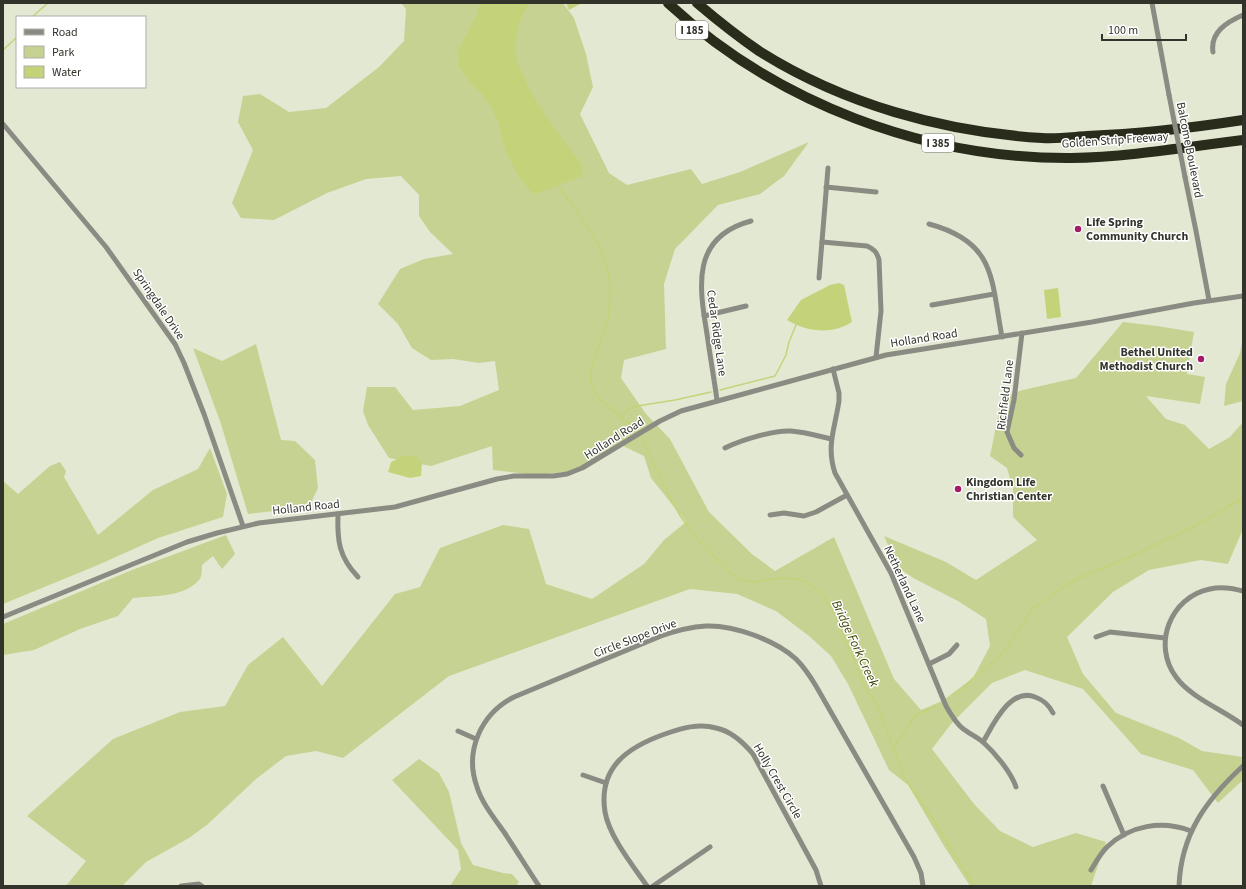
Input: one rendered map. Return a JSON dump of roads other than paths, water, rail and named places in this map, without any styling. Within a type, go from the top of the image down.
[{"type":"highway","name":"I 185","points":[[659,3],[698,35],[729,51]]},
{"type":"highway","name":"Golden Strip Freeway","points":[[668,3],[699,29],[729,51],[781,84],[835,110],[898,133],[961,148],[1013,155],[1071,158],[1123,155],[1243,140]]},
{"type":"highway","name":"Golden Strip Freeway","points":[[697,3],[735,34],[759,51],[790,69],[832,89],[875,106],[956,127],[1043,138],[1129,135],[1243,120]]},
{"type":"street","name":"Balcome Boulevard","points":[[1152,3],[1209,300]]},
{"type":"street","points":[[1213,52],[1212,44],[1217,34],[1228,24],[1243,15]]},
{"type":"street","name":"Springdale Drive","points":[[3,124],[106,247],[175,344],[201,407],[243,526]]},
{"type":"street","points":[[819,278],[828,168]]},
{"type":"street","points":[[826,187],[876,192]]},
{"type":"street","name":"Cedar Ridge Lane","points":[[717,400],[701,294],[703,267],[707,254],[714,243],[725,233],[739,224],[751,221]]},
{"type":"street","points":[[929,224],[966,239],[982,256],[988,267],[1002,337]]},
{"type":"street","points":[[822,242],[867,246],[873,249],[878,255],[881,312],[876,358]]},
{"type":"street","points":[[932,305],[994,294]]},
{"type":"street","name":"Holland Road","points":[[3,617],[188,542],[243,526],[278,520],[395,507],[497,479],[514,476],[553,476],[567,474],[594,462],[667,417],[687,409],[833,369],[876,358],[930,347],[1002,337],[1209,300],[1243,296]]},
{"type":"street","points":[[704,316],[746,306]]},
{"type":"street","name":"Richfield Lane","points":[[1021,455],[1014,448],[1007,432],[1014,400],[1022,333]]},
{"type":"street","name":"Netherland Lane","points":[[833,369],[840,401],[831,439],[830,450],[834,473],[891,572],[946,706],[952,717],[960,726],[983,742],[991,750],[1009,773],[1016,787]]},
{"type":"street","points":[[725,448],[734,443],[782,431],[792,431],[831,439]]},
{"type":"street","points":[[770,515],[784,513],[804,516],[816,512],[847,495]]},
{"type":"street","points":[[338,514],[337,532],[341,552],[347,565],[358,577]]},
{"type":"street","points":[[1243,591],[1227,588],[1215,588],[1202,591],[1191,597],[1174,613],[1165,638],[1167,660],[1172,671],[1180,682],[1190,691],[1243,725]]},
{"type":"street","name":"Circle Slope Drive","points":[[539,886],[492,814],[477,788],[473,769],[474,751],[476,739],[483,724],[499,706],[508,700],[661,636],[679,630],[705,626],[726,628],[760,638],[782,648],[796,659],[807,672],[914,857],[921,873],[923,886]]},
{"type":"street","points":[[1096,637],[1110,632],[1165,638]]},
{"type":"street","points":[[929,664],[948,654],[956,645]]},
{"type":"street","points":[[983,742],[1002,712],[1010,702],[1018,697],[1033,696],[1041,699],[1048,705],[1053,714]]},
{"type":"street","name":"Holly Crest Circle","points":[[647,886],[608,826],[604,808],[606,783],[614,767],[622,757],[640,744],[674,731],[693,726],[715,727],[728,732],[740,740],[753,754],[816,870],[821,886]]},
{"type":"street","points":[[458,731],[476,739]]},
{"type":"street","points":[[1179,886],[1182,862],[1191,831],[1206,805],[1243,766]]},
{"type":"street","points":[[583,775],[606,783]]},
{"type":"street","points":[[1104,786],[1124,835]]},
{"type":"street","points":[[1091,870],[1106,848],[1124,835],[1137,829],[1156,825],[1171,826],[1191,831]]},
{"type":"street","points":[[653,886],[710,847]]},
{"type":"street","points":[[181,886],[199,884],[202,886]]},
{"type":"water","points":[[480,3],[529,3],[517,31],[515,45],[517,63],[542,110],[582,165],[582,176],[536,194],[531,192],[517,174],[505,149],[498,121],[491,107],[459,66],[458,50],[476,16]]},
{"type":"water","points":[[566,3],[582,3],[569,10]]},
{"type":"water","points":[[839,283],[844,285],[852,322],[836,329],[820,330],[803,327],[787,320],[801,300],[830,285]]},
{"type":"water","points":[[1058,288],[1061,317],[1047,319],[1044,290]]},
{"type":"water","points":[[403,456],[416,456],[422,462],[421,476],[410,478],[388,472],[391,462]]},
{"type":"waterway","points":[[33,16],[48,3]]},
{"type":"waterway","points":[[3,50],[16,38]]},
{"type":"waterway","name":"Bridge Fork Creek","points":[[558,186],[584,221],[599,246],[605,260],[608,274],[610,288],[608,319],[593,363],[591,372],[592,387],[604,402],[637,430]]},
{"type":"waterway","points":[[720,390],[775,376],[786,355],[789,342],[796,325]]},
{"type":"waterway","points":[[620,418],[631,407],[675,400],[711,392]]},
{"type":"waterway","name":"Bridge Fork Creek","points":[[642,438],[661,480],[680,516],[699,541],[730,573],[739,579],[753,582],[781,578],[796,579],[807,582],[824,596],[835,614],[866,689],[878,706],[904,777],[975,886]]},
{"type":"waterway","points":[[956,695],[973,678],[998,658],[1011,642],[1033,608],[1065,586],[1084,576],[1130,557],[1193,527],[1238,501],[1243,495]]},
{"type":"waterway","points":[[894,747],[915,716],[936,706]]},
{"type":"place","name":"Life Spring Community Church","points":[[1078,229]]},
{"type":"place","name":"Bethel United Methodist Church","points":[[1201,359]]},
{"type":"place","name":"Kingdom Life Christian Center","points":[[958,489]]}]
